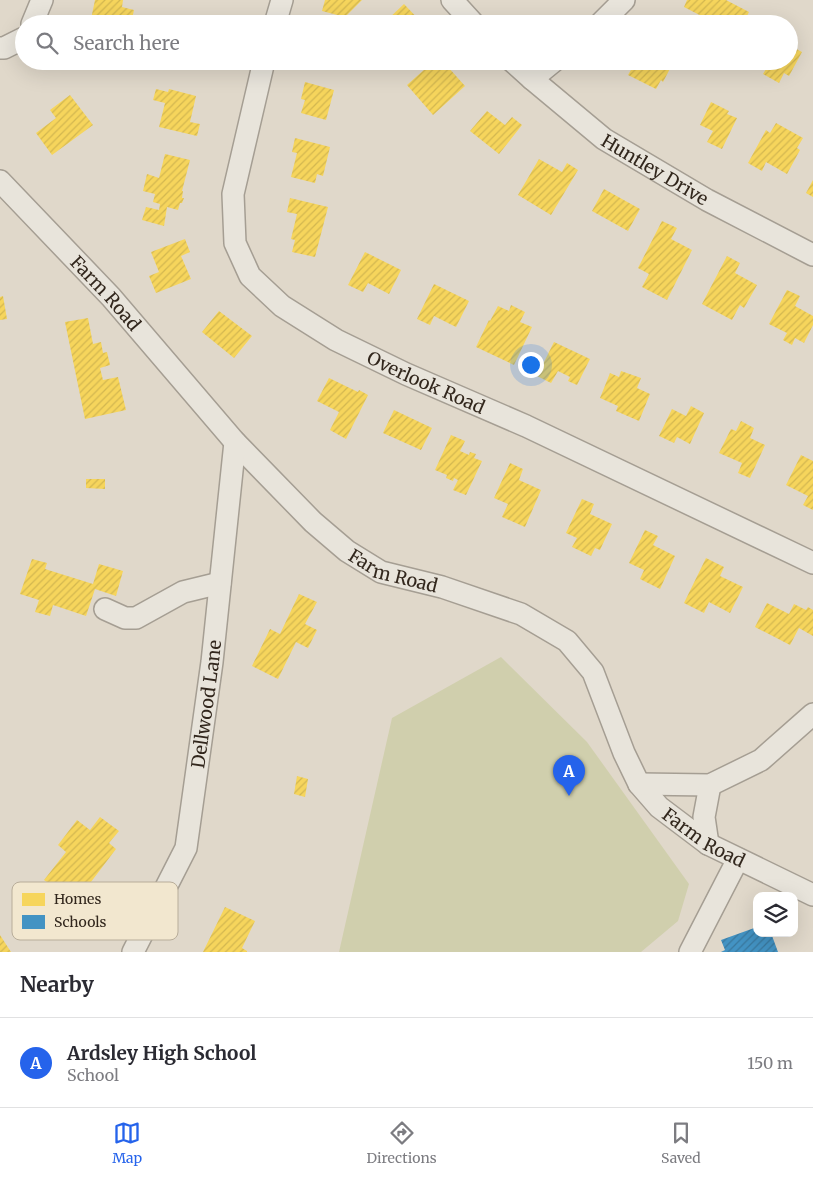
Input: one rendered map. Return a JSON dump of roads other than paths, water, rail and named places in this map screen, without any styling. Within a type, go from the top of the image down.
[{"type":"street","points":[[36,15],[42,0]]},
{"type":"street","points":[[278,15],[282,0]]},
{"type":"street","points":[[452,0],[466,15]]},
{"type":"street","points":[[609,15],[624,0]]},
{"type":"street","points":[[0,48],[15,42]]},
{"type":"street","name":"Overlook Road","points":[[262,70],[233,194],[235,243],[250,276],[282,306],[336,340],[406,374],[526,426],[813,563]]},
{"type":"street","name":"Huntley Drive","points":[[522,70],[604,139],[707,200],[813,255]]},
{"type":"street","points":[[532,79],[543,70]]},
{"type":"street","name":"Farm Road","points":[[0,181],[111,297],[235,442],[313,522],[347,551],[381,572],[442,587],[521,614],[567,641],[593,672],[624,753],[639,784],[659,807],[708,844],[813,895]]},
{"type":"street","name":"Dellwood Lane","points":[[169,882],[186,848],[212,662],[235,442]]},
{"type":"street","points":[[105,609],[125,618],[136,618],[183,592],[220,583]]},
{"type":"street","points":[[639,784],[710,785],[760,760],[813,714]]},
{"type":"street","points":[[708,844],[704,818],[710,785]]},
{"type":"street","points":[[690,952],[738,859]]},
{"type":"street","name":"Dellwood Lane","points":[[133,952],[139,940]]},
{"type":"place","name":"Ardsley High School","points":[[569,796]]}]
